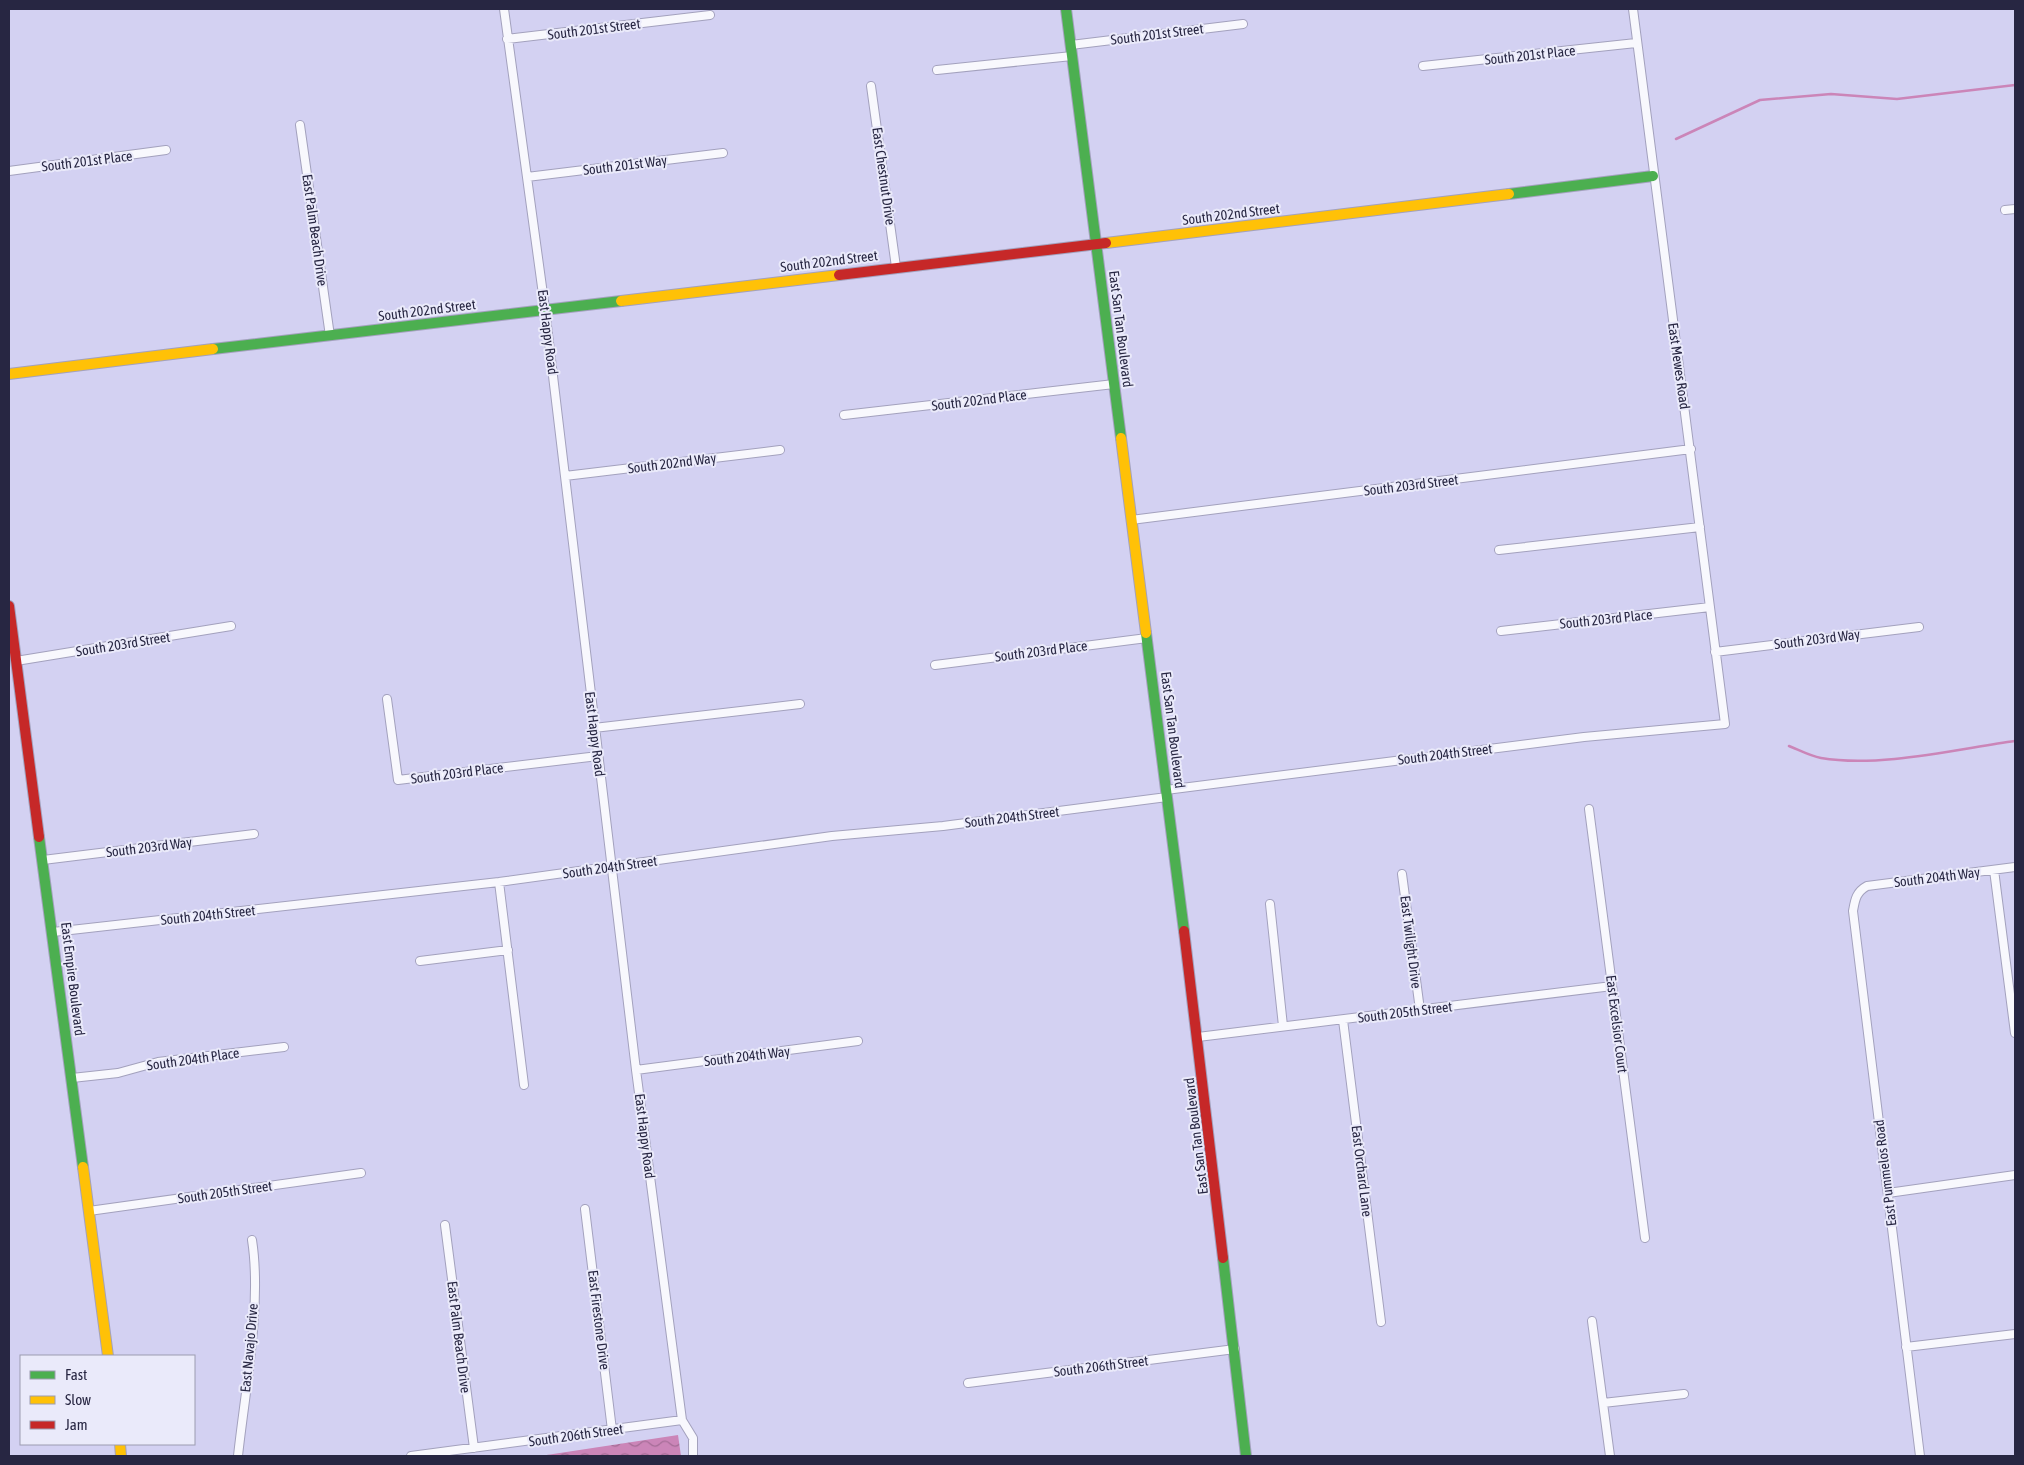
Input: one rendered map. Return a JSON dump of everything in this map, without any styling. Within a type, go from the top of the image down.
[{"type":"street","name":"East Happy Road","points":[[504,9],[545,309],[636,1070],[682,1420],[693,1438],[693,1456]]},
{"type":"street","name":"East San Tan Boulevard","points":[[1066,9],[1198,1037],[1246,1456]]},
{"type":"street","name":"East Mewes Road","points":[[1633,9],[1725,724]]},
{"type":"street","name":"South 201st Street","points":[[507,39],[710,15]]},
{"type":"street","name":"South 201st Street","points":[[1071,50],[1243,24]]},
{"type":"street","name":"South 201st Place","points":[[1423,66],[1636,43]]},
{"type":"street","points":[[937,70],[1071,50]]},
{"type":"street","name":"East Chestnut Drive","points":[[872,86],[896,267]]},
{"type":"street","name":"East Palm Beach Drive","points":[[300,125],[330,336]]},
{"type":"street","name":"South 201st Place","points":[[9,171],[166,150]]},
{"type":"street","name":"South 201st Way","points":[[527,177],[723,153]]},
{"type":"street","name":"South 202nd Street","points":[[9,374],[896,267],[1097,245],[1653,176]]},
{"type":"street","points":[[2005,210],[2015,209]]},
{"type":"street","name":"South 202nd Place","points":[[844,415],[1114,384]]},
{"type":"street","name":"South 203rd Street","points":[[1131,520],[1691,449]]},
{"type":"street","name":"South 202nd Way","points":[[565,476],[780,450]]},
{"type":"street","points":[[1499,550],[1700,528]]},
{"type":"street","name":"East Empire Boulevard","points":[[9,606],[108,1355]]},
{"type":"street","name":"South 203rd Place","points":[[1501,631],[1710,607]]},
{"type":"street","name":"South 203rd Street","points":[[16,661],[231,626]]},
{"type":"street","name":"South 203rd Way","points":[[1715,652],[1919,627]]},
{"type":"street","name":"South 203rd Place","points":[[935,665],[1147,638]]},
{"type":"street","name":"South 203rd Place","points":[[387,699],[398,780],[598,756]]},
{"type":"street","points":[[594,728],[800,704]]},
{"type":"street","name":"South 204th Street","points":[[53,932],[500,882],[832,836],[943,826],[1584,737],[1725,724]]},
{"type":"street","name":"East Excelsior Court","points":[[1589,809],[1645,1238]]},
{"type":"street","name":"South 203rd Way","points":[[43,860],[254,834]]},
{"type":"street","name":"South 204th Way","points":[[1859,891],[1867,886],[2015,867]]},
{"type":"street","points":[[1994,870],[2015,1033]]},
{"type":"street","name":"East Twilight Drive","points":[[1402,874],[1420,1010]]},
{"type":"street","points":[[500,882],[524,1084]]},
{"type":"street","name":"East Pummelos Road","points":[[1859,891],[1853,911],[1920,1456]]},
{"type":"street","points":[[1270,904],[1283,1026]]},
{"type":"street","points":[[420,962],[508,950]]},
{"type":"street","name":"South 205th Street","points":[[1198,1037],[1612,986]]},
{"type":"street","name":"East Orchard Lane","points":[[1343,1020],[1381,1322]]},
{"type":"street","name":"South 204th Way","points":[[636,1070],[858,1041]]},
{"type":"street","name":"South 204th Place","points":[[72,1078],[118,1073],[158,1062],[284,1047]]},
{"type":"street","name":"South 205th Street","points":[[89,1211],[361,1173]]},
{"type":"street","points":[[1888,1192],[2015,1175]]},
{"type":"street","name":"East Firestone Drive","points":[[585,1209],[612,1430]]},
{"type":"street","name":"East Palm Beach Drive","points":[[445,1226],[474,1448]]},
{"type":"street","name":"East Navajo Drive","points":[[238,1456],[251,1336],[255,1262],[252,1240]]},
{"type":"street","points":[[1592,1321],[1610,1456]]},
{"type":"street","points":[[1906,1347],[2015,1334]]},
{"type":"street","name":"South 206th Street","points":[[968,1382],[1235,1349]]},
{"type":"street","points":[[1602,1403],[1684,1394]]},
{"type":"street","name":"South 206th Street","points":[[411,1456],[682,1420]]},
{"type":"water","points":[[678,1435],[681,1456],[540,1456]]},
{"type":"waterway","points":[[1676,139],[1760,100],[1831,94],[1897,99],[2015,85]]},
{"type":"waterway","points":[[1789,746],[1821,758],[1868,761],[1918,756],[2015,741]]},
{"type":"traffic: fast","points":[[1066,9],[1121,438]]},
{"type":"traffic: fast","points":[[1509,194],[1653,176]]},
{"type":"traffic: fast","points":[[213,349],[621,301]]},
{"type":"traffic: fast","points":[[1146,633],[1184,931]]},
{"type":"traffic: fast","points":[[39,837],[83,1167]]},
{"type":"traffic: fast","points":[[1223,1258],[1246,1456]]},
{"type":"traffic: slow","points":[[1106,243],[1509,194]]},
{"type":"traffic: slow","points":[[621,301],[839,275]]},
{"type":"traffic: slow","points":[[9,374],[213,349]]},
{"type":"traffic: slow","points":[[1121,438],[1146,633]]},
{"type":"traffic: slow","points":[[83,1167],[108,1355]]},
{"type":"traffic: slow","points":[[120,1445],[121,1456]]},
{"type":"traffic: jam","points":[[839,275],[1106,243]]},
{"type":"traffic: jam","points":[[9,606],[39,837]]},
{"type":"traffic: jam","points":[[1184,931],[1223,1258]]}]
